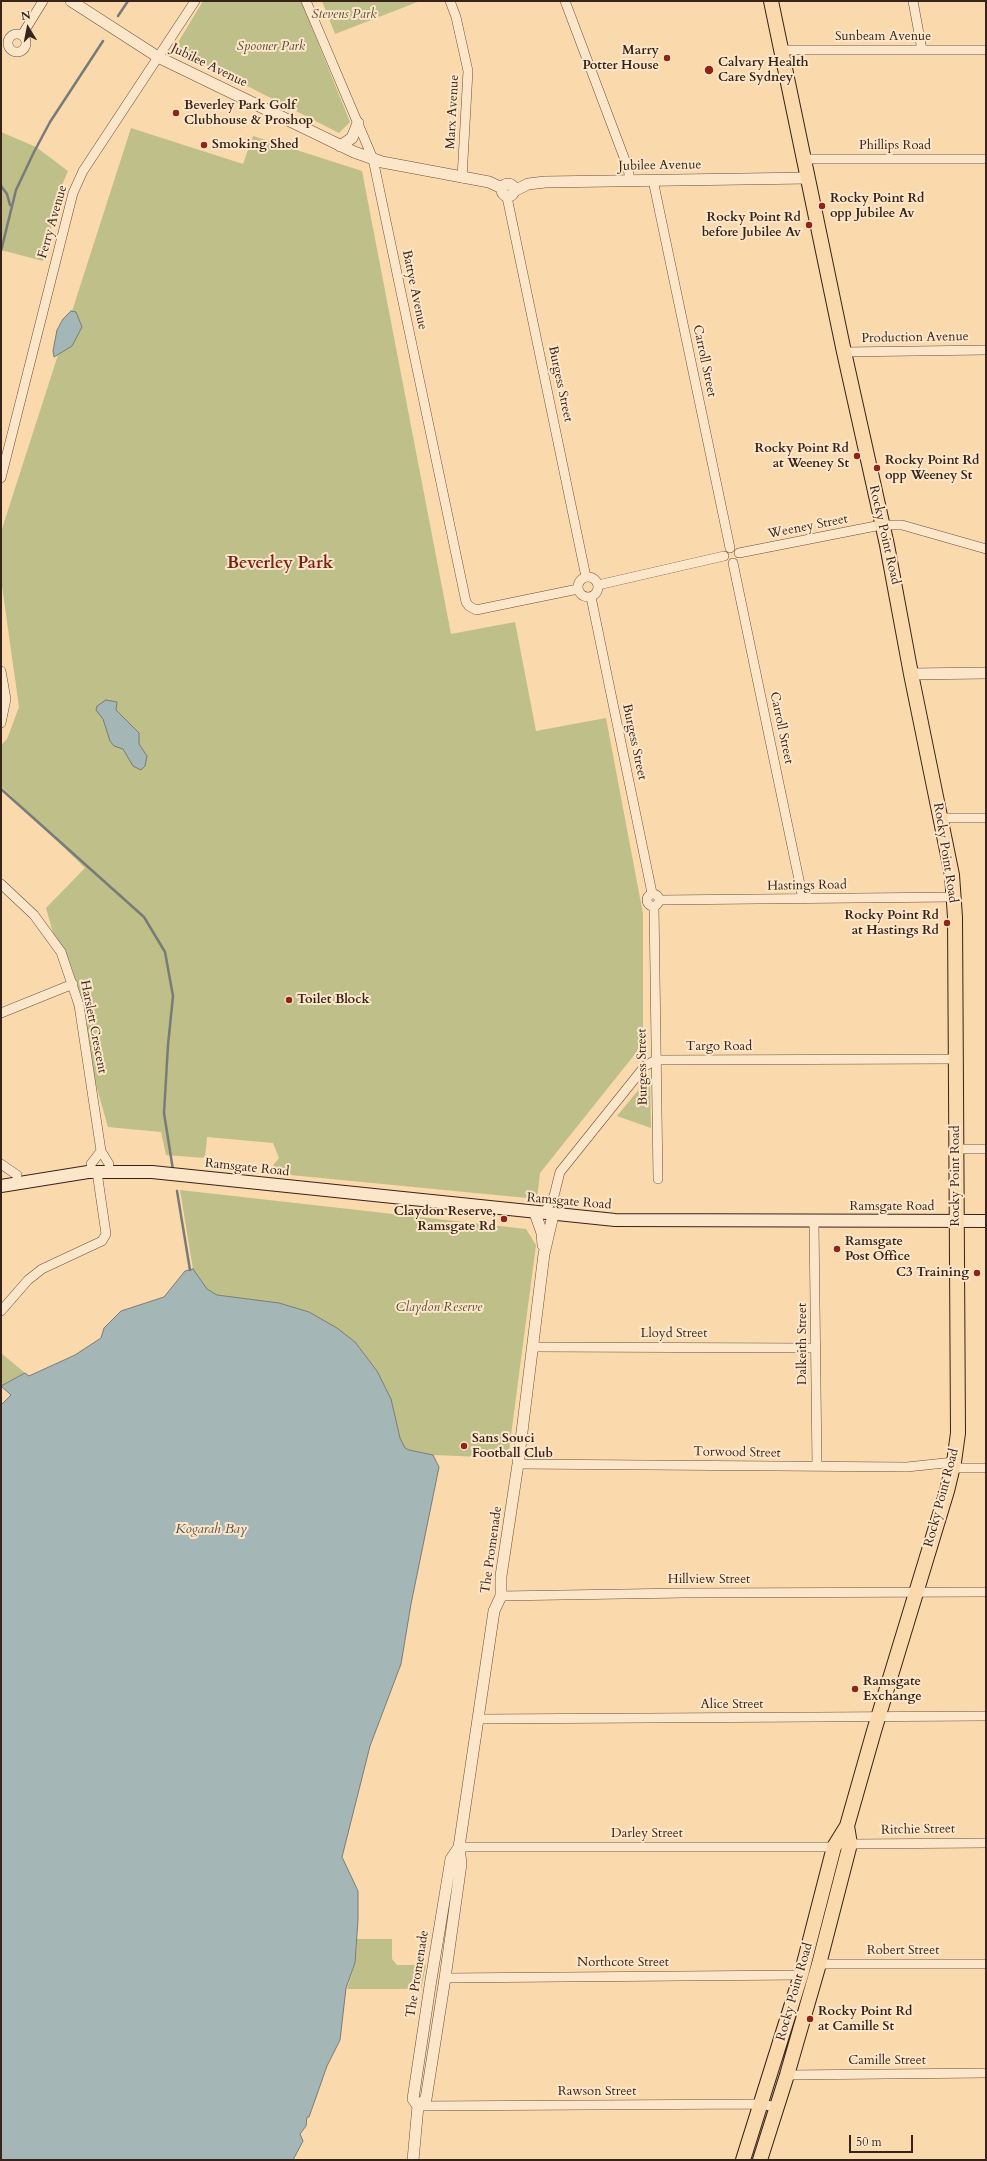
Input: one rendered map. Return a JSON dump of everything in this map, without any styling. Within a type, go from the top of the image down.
[{"type":"main road","name":"Rocky Point Road","points":[[743,2160],[801,1975],[834,1847],[847,1826],[878,1717],[954,1465],[958,1433],[954,897],[941,818],[911,674],[894,581],[844,352],[771,1]]},
{"type":"main road","name":"Ramsgate Road","points":[[1,1186],[109,1164],[152,1172]]},
{"type":"main road","name":"Ramsgate Road","points":[[1,1178],[17,1175],[94,1168],[166,1173],[548,1214],[643,1221],[814,1222],[986,1220]]},
{"type":"main road","name":"Rocky Point Road","points":[[760,2160],[776,2107],[788,2075],[819,1964],[850,1844],[847,1826]]},
{"type":"street","points":[[22,35],[43,1]]},
{"type":"street","name":"Jubilee Avenue","points":[[71,1],[158,57],[340,146],[373,159],[492,183],[508,192],[524,185],[538,182],[808,178]]},
{"type":"street","name":"Ferry Avenue","points":[[1,478],[73,193],[83,171],[195,1]]},
{"type":"street","name":"Battye Avenue","points":[[306,1],[373,159],[464,595],[468,606],[476,610],[578,589]]},
{"type":"street","name":"Marx Avenue","points":[[450,1],[456,17],[468,71],[462,178]]},
{"type":"street","points":[[565,1],[628,168],[630,181]]},
{"type":"street","points":[[913,1],[922,50]]},
{"type":"street","name":"Sunbeam Avenue","points":[[781,50],[986,50]]},
{"type":"street","points":[[340,146],[352,138],[358,123]]},
{"type":"street","name":"Phillips Road","points":[[804,159],[986,160]]},
{"type":"street","name":"Carroll Street","points":[[653,180],[730,548]]},
{"type":"street","name":"Burgess Street","points":[[508,192],[586,577]]},
{"type":"street","name":"Production Avenue","points":[[844,352],[986,350]]},
{"type":"street","name":"Weeney Street","points":[[739,553],[881,525],[902,525],[986,549]]},
{"type":"street","points":[[730,548],[736,549],[739,553],[738,559],[733,563],[727,562],[724,556],[725,551],[730,548]]},
{"type":"street","points":[[598,585],[724,556]]},
{"type":"street","name":"Carroll Street","points":[[733,563],[803,899]]},
{"type":"street","points":[[586,577],[595,579],[598,585],[596,594],[591,597],[582,594],[578,589],[579,583],[586,577]]},
{"type":"street","name":"Burgess Street","points":[[591,597],[652,893],[657,894],[656,1060],[658,1179]]},
{"type":"street","points":[[1,671],[6,699],[1,723]]},
{"type":"street","points":[[911,674],[986,673]]},
{"type":"street","points":[[941,818],[986,818]]},
{"type":"street","name":"Harslett Crescent","points":[[1,884],[34,915],[61,952],[73,984],[78,1005],[101,1151],[109,1164]]},
{"type":"street","name":"Hastings Road","points":[[657,903],[954,897]]},
{"type":"street","points":[[1,1013],[73,984]]},
{"type":"street","name":"Targo Road","points":[[656,1060],[956,1059]]},
{"type":"street","points":[[548,1214],[560,1172],[645,1066],[656,1060]]},
{"type":"street","points":[[956,1149],[986,1149]]},
{"type":"street","points":[[1,1311],[28,1280],[42,1269],[102,1241],[106,1234],[94,1168],[101,1151]]},
{"type":"street","points":[[1,1164],[17,1175]]},
{"type":"street","points":[[548,1214],[555,1205],[554,1196]]},
{"type":"street","name":"The Promenade","points":[[418,2106],[426,2099],[461,1864],[459,1847],[494,1612],[501,1596],[501,1576],[518,1464],[548,1214]]},
{"type":"street","name":"The Promenade","points":[[544,1254],[542,1232],[548,1214]]},
{"type":"street","name":"Dalkeith Street","points":[[814,1222],[817,1466]]},
{"type":"street","name":"Lloyd Street","points":[[533,1347],[816,1348]]},
{"type":"street","name":"Torwood Street","points":[[518,1464],[907,1467],[954,1465],[986,1468]]},
{"type":"street","name":"Hillview Street","points":[[501,1596],[684,1593],[986,1592]]},
{"type":"street","name":"Alice Street","points":[[479,1719],[986,1716]]},
{"type":"street","name":"Ritchie Street","points":[[850,1844],[986,1843]]},
{"type":"street","name":"The Promenade","points":[[413,2160],[418,2106],[413,2099],[451,1859],[459,1847]]},
{"type":"street","name":"Darley Street","points":[[459,1847],[834,1847]]},
{"type":"street","name":"Robert Street","points":[[819,1964],[986,1964]]},
{"type":"street","name":"Northcote Street","points":[[445,1978],[801,1975]]},
{"type":"street","name":"Camille Street","points":[[788,2075],[986,2073]]},
{"type":"street","name":"Rawson Street","points":[[418,2106],[761,2104],[776,2107]]},
{"type":"green space","name":"Spooner Park","points":[[203,1],[301,1],[350,122],[339,133],[179,51],[176,46]]},
{"type":"green space","name":"Stevens Park","points":[[322,1],[420,1],[335,34]]},
{"type":"green space","points":[[131,128],[243,164],[253,136],[362,171],[451,634],[515,622],[536,731],[606,718],[643,914],[643,1044],[540,1173],[537,1199],[270,1173],[271,1168],[279,1158],[273,1143],[207,1137],[205,1158],[166,1155],[161,1132],[108,1127],[46,908],[85,868],[1,786],[1,745],[7,739],[19,707],[1,579],[1,532]]},
{"type":"green space","points":[[1,132],[36,147],[68,171],[60,190],[43,261],[1,250]]},
{"type":"green space","points":[[650,1076],[651,1128],[617,1116]]},
{"type":"green space","name":"Claydon Reserve","points":[[180,1190],[526,1229],[536,1245],[508,1458],[433,1455],[405,1448],[400,1438],[391,1399],[377,1371],[355,1342],[308,1312],[279,1303],[217,1295],[207,1289],[193,1269]]},
{"type":"green space","points":[[1,1353],[25,1373],[1,1386]]},
{"type":"green space","points":[[357,1939],[392,1939],[392,1959],[397,1965],[426,1965],[421,1989],[347,1989],[355,1964]]},
{"type":"water","points":[[71,311],[76,312],[82,327],[72,346],[54,357],[53,351],[57,330],[63,319]]},
{"type":"water","points":[[106,700],[117,702],[116,710],[139,733],[139,744],[147,756],[145,766],[141,770],[133,766],[123,749],[114,746],[110,741],[103,719],[96,710],[97,706]]},
{"type":"water","name":"Kogarah Bay","points":[[193,1269],[207,1289],[217,1295],[279,1303],[309,1312],[337,1328],[355,1342],[377,1371],[391,1399],[400,1438],[405,1448],[433,1455],[439,1467],[411,1604],[401,1664],[370,1746],[342,1857],[358,1891],[358,1920],[355,1963],[346,1988],[340,2040],[327,2066],[309,2117],[307,2117],[306,2126],[300,2134],[303,2141],[293,2160],[1,2160],[1,1405],[11,1395],[1,1386],[25,1373],[29,1376],[75,1355],[101,1338],[104,1328],[121,1311],[164,1297],[185,1271]]},
{"type":"waterway","points":[[118,16],[128,1]]},
{"type":"waterway","points":[[1,251],[16,190],[34,152],[50,122],[103,41]]},
{"type":"waterway","points":[[1,186],[7,194],[10,205]]},
{"type":"waterway","points":[[1,789],[144,917],[165,952],[173,996],[168,1045],[164,1113],[173,1170]]},
{"type":"waterway","points":[[177,1191],[190,1270]]},
{"type":"place","name":"Marry Potter House","points":[[667,58]]},
{"type":"place","name":"Calvary Health Care Sydney","points":[[709,70]]},
{"type":"place","name":"Beverley Park Golf Clubhouse & Proshop","points":[[176,113]]},
{"type":"place","name":"Smoking Shed","points":[[204,145]]},
{"type":"place","name":"Rocky Point Rd opp Jubilee Av","points":[[822,206]]},
{"type":"place","name":"Rocky Point Rd before Jubilee Av","points":[[809,225]]},
{"type":"place","name":"Rocky Point Rd at Weeney St","points":[[857,456]]},
{"type":"place","name":"Rocky Point Rd opp Weeney St","points":[[877,468]]},
{"type":"place","name":"Rocky Point Rd at Hastings Rd","points":[[947,923]]},
{"type":"place","name":"Toilet Block","points":[[289,1000]]},
{"type":"place","name":"Claydon Reserve, Ramsgate Rd","points":[[504,1219]]},
{"type":"place","name":"Ramsgate Post Office","points":[[837,1249]]},
{"type":"place","name":"C3 Training","points":[[977,1273]]},
{"type":"place","name":"Sans Souci Football Club","points":[[464,1446]]},
{"type":"place","name":"Ramsgate Exchange","points":[[855,1689]]},
{"type":"place","name":"Rocky Point Rd at Camille St","points":[[810,2019]]},
{"type":"district","name":"Beverley Park","points":[[280,564]]}]
